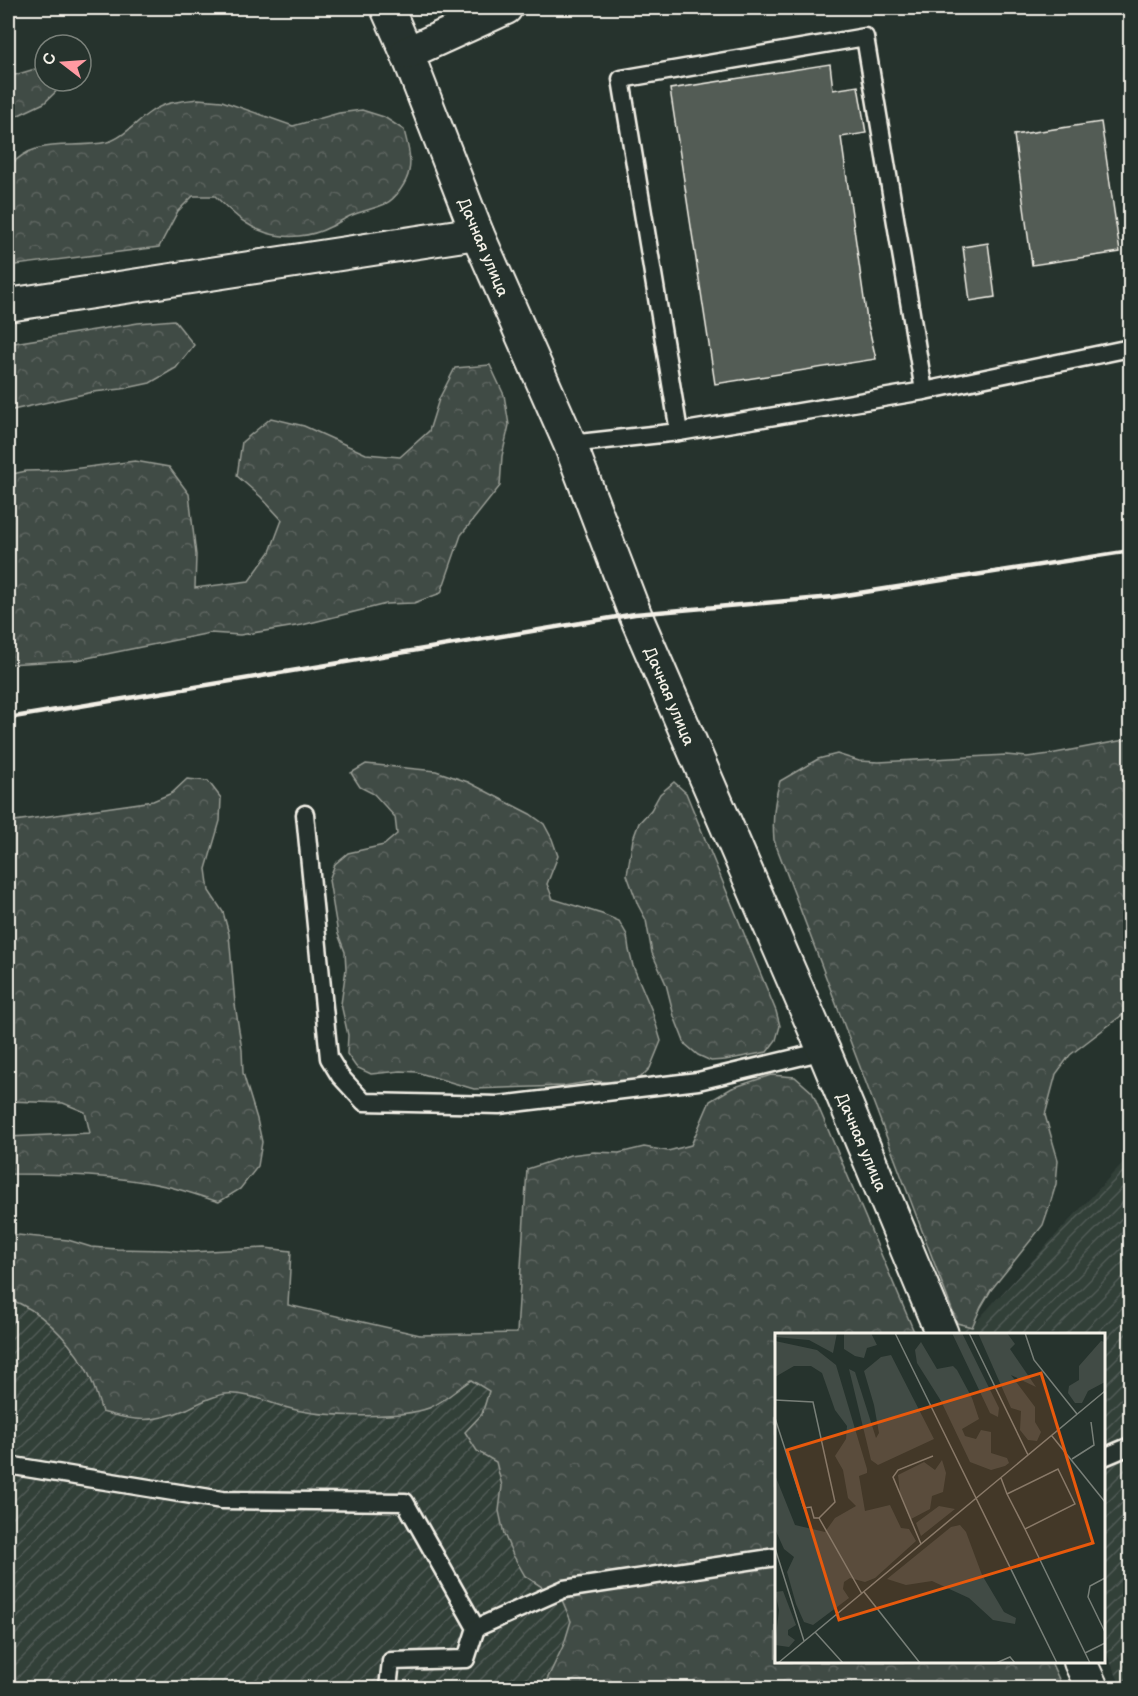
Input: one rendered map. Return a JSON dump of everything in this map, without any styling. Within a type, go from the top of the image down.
[{"type":"street","name":"Дачная улица","points":[[387,8],[407,53],[477,233],[570,444],[635,614],[824,1051],[941,1333]]},
{"type":"street","points":[[407,53],[506,8]]},
{"type":"street","points":[[8,305],[477,233]]},
{"type":"street","points":[[1080,1663],[1092,1689]]},
{"type":"lane","points":[[679,432],[621,79],[865,37],[924,391]]},
{"type":"lane","points":[[570,444],[679,432],[924,391],[1131,348]]},
{"type":"lane","points":[[305,814],[329,1058],[340,1076],[364,1102],[499,1105],[698,1081],[824,1051]]},
{"type":"lane","points":[[1105,1457],[1131,1446]]},
{"type":"lane","points":[[8,1465],[222,1500],[405,1502],[476,1628],[466,1659],[391,1661],[388,1689]]},
{"type":"lane","points":[[476,1628],[564,1589],[775,1557]]},
{"type":"shaded area","points":[[1130,1155],[1130,1688],[1122,1688],[1105,1650],[1105,1333],[962,1333],[957,1323],[972,1326]]},
{"type":"shaded area","points":[[8,1299],[22,1304],[57,1331],[85,1368],[102,1411],[122,1418],[144,1421],[166,1416],[226,1394],[247,1396],[289,1409],[331,1415],[408,1413],[431,1407],[471,1379],[489,1392],[482,1414],[477,1451],[496,1462],[502,1486],[499,1511],[525,1576],[562,1600],[571,1621],[564,1644],[543,1688],[8,1688]]},
{"type":"green space","points":[[33,70],[33,93],[54,93],[44,103],[8,120],[8,77]]},
{"type":"green space","points":[[198,99],[222,101],[293,126],[339,113],[362,110],[384,117],[404,130],[410,156],[408,175],[400,190],[389,202],[307,235],[283,236],[267,233],[245,222],[215,196],[193,196],[178,211],[159,247],[8,266],[8,168],[19,158],[42,147],[107,142],[118,137],[160,106]]},
{"type":"green space","points":[[174,320],[194,345],[176,368],[150,383],[93,392],[8,411],[8,344],[138,323]]},
{"type":"green space","points":[[490,365],[504,395],[509,425],[502,456],[500,486],[461,535],[441,593],[414,603],[386,604],[302,625],[240,635],[210,633],[77,660],[8,664],[8,475],[26,471],[64,470],[135,461],[169,467],[189,494],[196,555],[195,588],[249,581],[270,552],[282,520],[237,476],[242,442],[271,418],[304,426],[366,454],[400,457],[429,431],[439,399],[455,368]]},
{"type":"green space","points":[[1130,739],[1130,1009],[1070,1055],[1056,1074],[1045,1115],[1058,1160],[1056,1184],[1043,1225],[991,1290],[972,1327],[957,1323],[774,840],[774,810],[780,781],[818,759],[837,754],[859,761],[879,762],[1006,755],[1027,757]]},
{"type":"green space","points":[[366,764],[436,771],[468,782],[530,814],[544,824],[558,856],[547,884],[553,899],[619,921],[627,935],[633,966],[652,1011],[661,1041],[650,1068],[640,1078],[625,1084],[594,1081],[564,1086],[474,1089],[416,1072],[371,1074],[356,1067],[347,1054],[348,1035],[341,1004],[346,969],[345,952],[338,934],[329,880],[335,864],[348,853],[384,845],[397,834],[395,817],[374,794],[360,787],[351,773]]},
{"type":"green space","points":[[187,779],[208,781],[221,798],[220,821],[206,869],[209,891],[223,912],[229,934],[243,1073],[262,1142],[258,1166],[240,1189],[219,1202],[170,1187],[130,1180],[69,1175],[8,1174],[8,1137],[90,1133],[85,1112],[63,1103],[8,1101],[8,822],[153,801],[172,793]]},
{"type":"green space","points":[[674,782],[686,793],[776,1011],[780,1026],[776,1040],[767,1052],[711,1061],[698,1055],[685,1044],[674,1016],[666,984],[652,953],[646,920],[627,875],[633,839],[639,823],[651,810],[660,794]]},
{"type":"green space","points":[[771,1075],[795,1077],[812,1092],[915,1333],[775,1333],[775,1663],[1051,1663],[1063,1688],[543,1688],[564,1644],[571,1621],[562,1600],[525,1576],[513,1555],[504,1534],[499,1511],[502,1486],[496,1462],[477,1451],[465,1432],[482,1414],[489,1391],[471,1380],[429,1408],[400,1414],[361,1416],[306,1412],[251,1397],[225,1394],[164,1417],[145,1420],[125,1418],[102,1412],[88,1372],[61,1335],[42,1317],[8,1299],[8,1234],[68,1240],[91,1247],[117,1249],[191,1252],[265,1248],[291,1251],[288,1305],[420,1335],[517,1333],[527,1169],[570,1155],[594,1152],[619,1153],[644,1147],[668,1151],[691,1145],[710,1101],[732,1088]]},
{"type":"building","points":[[830,64],[833,90],[858,86],[866,133],[841,137],[867,320],[876,359],[715,384],[670,89]]},
{"type":"building","points":[[1101,122],[1120,252],[1032,265],[1014,135]]},
{"type":"building","points":[[988,243],[995,297],[970,301],[963,247]]},
{"type":"railway","points":[[8,718],[635,614],[833,597],[1130,551]]}]
